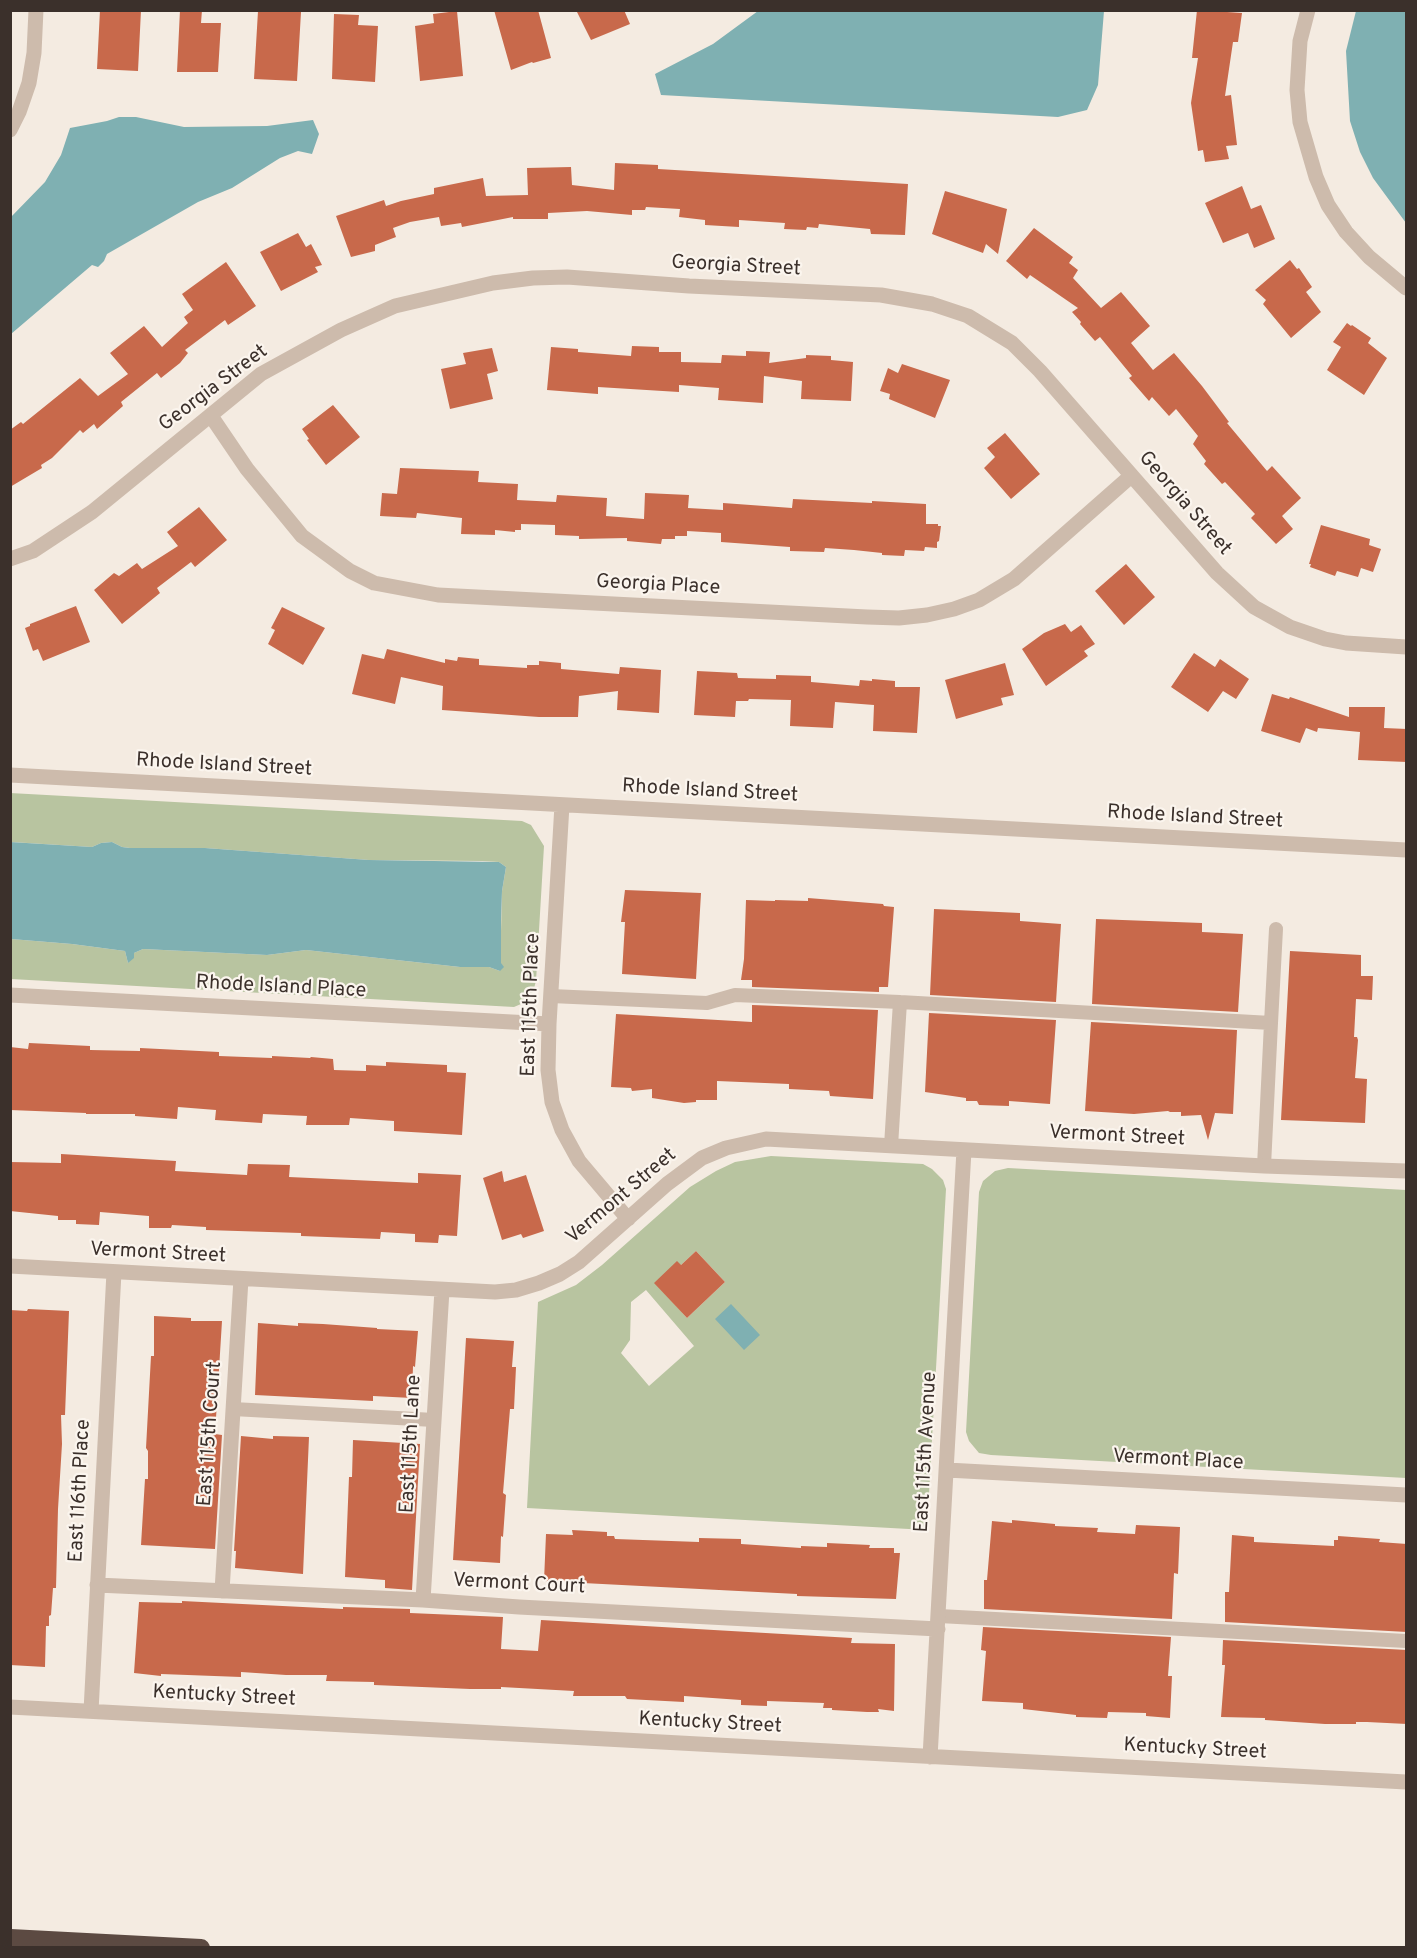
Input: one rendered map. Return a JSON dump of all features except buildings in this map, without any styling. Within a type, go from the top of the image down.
[{"type":"highway","points":[[10,1938],[201,1947]]},
{"type":"street","points":[[10,130],[20,112],[29,83],[34,53],[36,10]]},
{"type":"street","points":[[1308,10],[1300,41],[1297,90],[1299,122],[1316,177],[1328,205],[1346,232],[1369,257],[1407,288]]},
{"type":"street","name":"Georgia Street","points":[[10,559],[33,551],[92,512],[261,375],[341,330],[394,306],[493,283],[567,277],[689,286],[881,295],[932,304],[968,316],[1012,344],[1040,371],[1217,573],[1254,607],[1290,627],[1325,639],[1357,644],[1407,647]]},
{"type":"street","name":"Georgia Place","points":[[211,416],[277,508],[302,536],[350,571],[374,583],[438,596],[867,617],[899,618],[927,615],[979,600],[1014,579],[1131,476]]},
{"type":"street","name":"Rhode Island Street","points":[[10,776],[1407,850]]},
{"type":"street","name":"East 115th Place","points":[[562,805],[549,1024],[548,1070],[552,1102],[562,1130],[579,1161],[628,1218]]},
{"type":"street","name":"Rhode Island Place","points":[[10,995],[549,1024]]},
{"type":"street","name":"Vermont Street","points":[[10,1266],[442,1290],[495,1292],[516,1290],[560,1274],[579,1262],[687,1168],[702,1158],[726,1148],[766,1139],[1264,1166],[1407,1171]]},
{"type":"street","name":"East 115th Avenue","points":[[930,1757],[964,1149]]},
{"type":"street","name":"East 116th Place","points":[[91,1711],[114,1272]]},
{"type":"street","name":"East 115th Court","points":[[222,1591],[241,1279]]},
{"type":"street","name":"East 115th Lane","points":[[423,1600],[442,1290]]},
{"type":"street","name":"Vermont Place","points":[[947,1470],[1407,1495]]},
{"type":"street","name":"Vermont Court","points":[[97,1585],[423,1600],[519,1607],[938,1622]]},
{"type":"street","name":"Kentucky Street","points":[[10,1707],[1407,1782]]},
{"type":"lane","points":[[1264,1166],[1276,929]]},
{"type":"lane","points":[[551,996],[706,1003],[735,995],[1271,1023]]},
{"type":"lane","points":[[891,1146],[900,1002]]},
{"type":"lane","points":[[233,1409],[434,1420]]},
{"type":"lane","points":[[938,1622],[1407,1641]]},
{"type":"green space","points":[[10,793],[522,821],[531,825],[544,846],[536,981],[533,992],[521,1004],[514,1007],[11,979],[11,939],[125,951],[128,963],[134,953],[143,949],[267,955],[306,950],[460,967],[489,967],[500,971],[502,891],[506,867],[499,862],[482,861],[369,860],[205,848],[130,848],[112,842],[92,847],[11,842]]},
{"type":"green space","points":[[771,1156],[923,1164],[943,1180],[946,1189],[927,1530],[527,1508],[538,1302],[576,1285],[690,1187],[735,1162]],"holes":[[[696,1251],[725,1282],[687,1318],[655,1283],[681,1265]],[[646,1290],[694,1346],[649,1386],[621,1353],[630,1340],[631,1302]]]},
{"type":"green space","points":[[1008,1168],[1406,1190],[1406,1478],[979,1453],[969,1441],[966,1432],[979,1192],[983,1181],[995,1171]]},
{"type":"water","points":[[758,11],[1104,11],[1098,85],[1087,110],[1058,117],[661,95],[655,74],[713,44]]},
{"type":"water","points":[[1356,11],[1406,11],[1406,223],[1373,178],[1360,152],[1350,121],[1346,51]]},
{"type":"water","points":[[119,117],[136,117],[184,127],[267,126],[313,120],[319,134],[312,154],[298,151],[280,158],[232,188],[198,202],[107,254],[98,267],[92,265],[11,334],[11,217],[45,182],[61,155],[70,128]]},
{"type":"water","points":[[10,842],[92,847],[112,842],[130,848],[205,848],[369,860],[499,862],[506,867],[501,920],[501,963],[504,967],[500,971],[489,967],[460,967],[306,950],[267,955],[143,949],[134,953],[134,958],[128,963],[125,951],[11,939]]},
{"type":"water","points":[[731,1304],[760,1335],[744,1350],[715,1319]]}]
